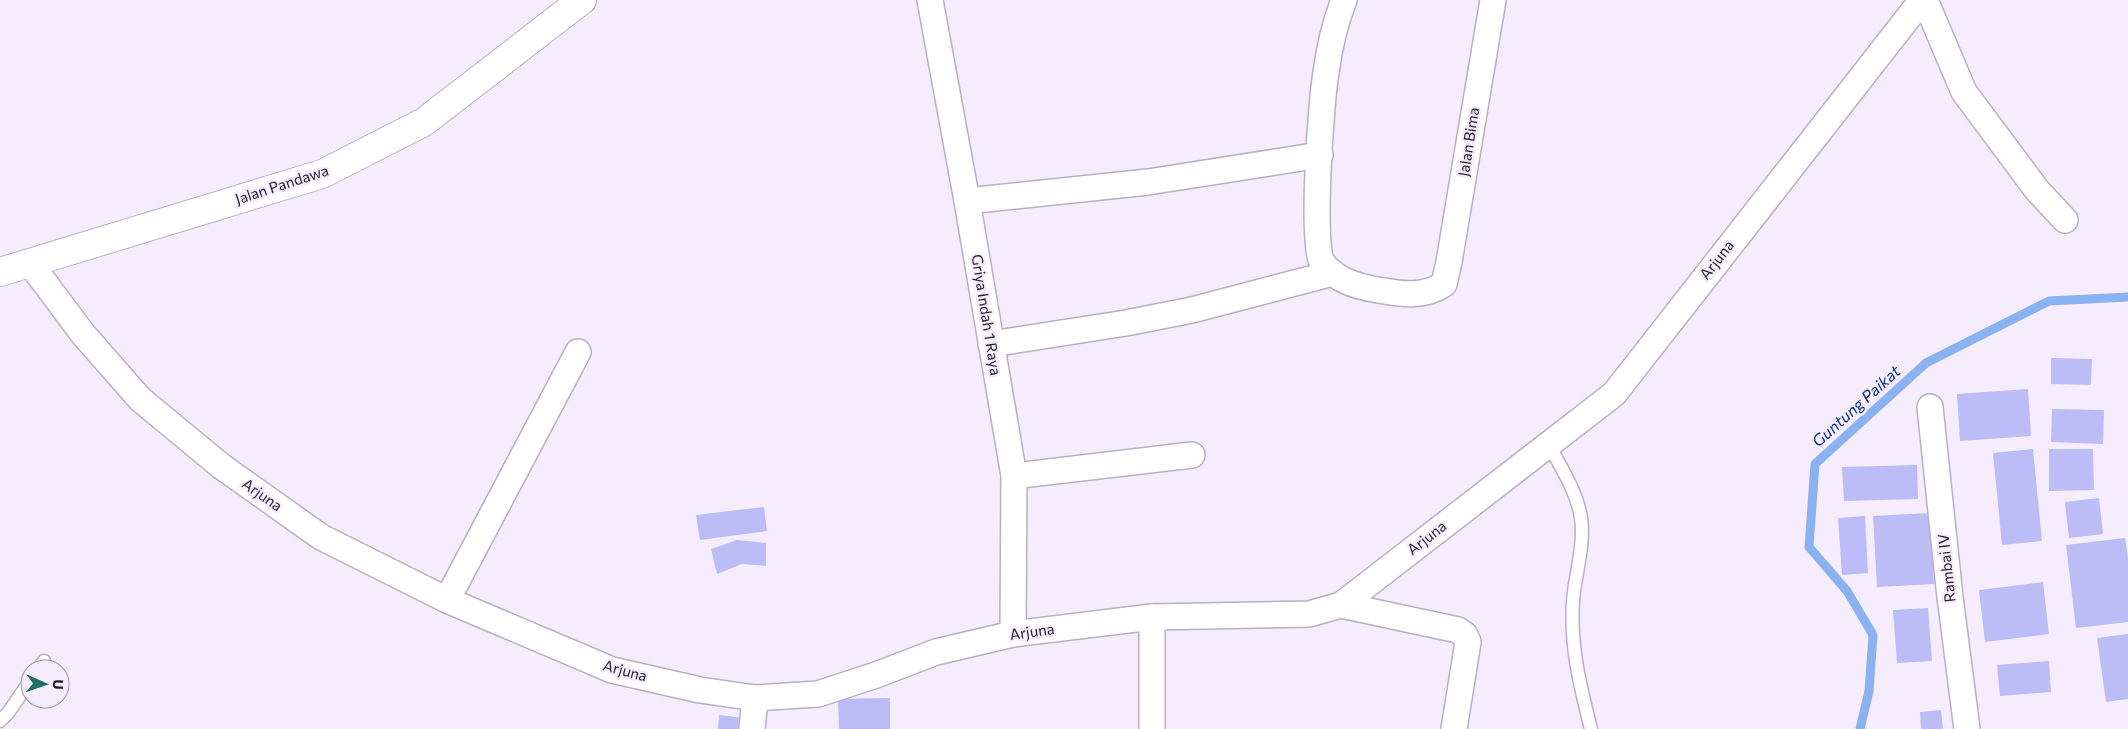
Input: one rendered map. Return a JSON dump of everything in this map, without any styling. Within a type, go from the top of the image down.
[{"type":"street","name":"Jalan Pandawa","points":[[0,272],[322,174],[424,122],[582,0]]},
{"type":"street","name":"Griya Indah 1 Raya","points":[[930,0],[968,201],[1014,476],[1013,634]]},
{"type":"street","points":[[1333,273],[1321,261],[1317,223],[1325,74],[1339,12],[1344,0]]},
{"type":"street","name":"Jalan Bima","points":[[1333,273],[1357,286],[1402,295],[1432,292],[1444,284],[1492,0]]},
{"type":"street","name":"Arjuna","points":[[30,262],[83,334],[140,398],[221,466],[321,537],[447,600],[612,670],[700,690],[755,698],[818,694],[876,675],[936,652],[1013,634],[1152,617],[1309,614],[1341,605],[1614,394],[1923,0]]},
{"type":"street","points":[[1923,0],[1964,92],[2036,190],[2066,220]]},
{"type":"street","points":[[968,201],[1148,182],[1320,155]]},
{"type":"street","points":[[991,344],[1126,323],[1192,310],[1333,273]]},
{"type":"street","points":[[447,600],[578,352]]},
{"type":"street","name":"Rambai IV","points":[[1930,408],[1950,596],[1967,729]]},
{"type":"street","points":[[1014,476],[1192,455]]},
{"type":"street","points":[[1341,605],[1458,630],[1465,635],[1468,642],[1454,729]]},
{"type":"street","points":[[1152,617],[1152,729]]},
{"type":"street","points":[[752,729],[755,698]]},
{"type":"lane","points":[[1549,445],[1576,496],[1581,517],[1582,533],[1573,601],[1573,620],[1576,666],[1591,729]]},
{"type":"lane","points":[[0,721],[8,714],[20,696]]},
{"type":"building","points":[[2051,358],[2092,359],[2091,385],[2051,384]]},
{"type":"building","points":[[2028,389],[2031,436],[1960,441],[1957,394]]},
{"type":"building","points":[[2052,409],[2104,410],[2103,444],[2051,442]]},
{"type":"building","points":[[2033,449],[2042,541],[2002,545],[1993,453]]},
{"type":"building","points":[[2049,449],[2093,449],[2094,490],[2049,491]]},
{"type":"building","points":[[1917,465],[1918,499],[1844,501],[1842,467]]},
{"type":"building","points":[[2099,498],[2103,534],[2069,538],[2065,502]]},
{"type":"building","points":[[764,507],[767,531],[700,540],[696,515]]},
{"type":"building","points":[[1930,513],[1934,584],[1877,587],[1873,516]]},
{"type":"building","points":[[1865,516],[1868,573],[1842,575],[1838,518]]},
{"type":"building","points":[[2125,538],[2128,558],[2128,622],[2076,628],[2066,545]]},
{"type":"building","points":[[737,540],[766,543],[766,566],[742,564],[717,574],[711,549]]},
{"type":"building","points":[[2043,582],[2049,634],[1985,642],[1979,590]]},
{"type":"building","points":[[1928,608],[1932,661],[1897,663],[1893,610]]},
{"type":"building","points":[[2128,634],[2128,699],[2106,702],[2097,638]]},
{"type":"building","points":[[2049,661],[2051,692],[2000,696],[1997,665]]},
{"type":"building","points":[[890,698],[890,729],[839,729],[838,699]]},
{"type":"building","points":[[1941,710],[1943,729],[1921,729],[1920,712]]},
{"type":"building","points":[[719,715],[744,718],[743,729],[718,729]]},
{"type":"waterway","name":"Guntung Paikat","points":[[1860,729],[1869,691],[1873,635],[1847,591],[1809,547],[1815,464],[1926,363],[2049,301],[2128,297]]}]
